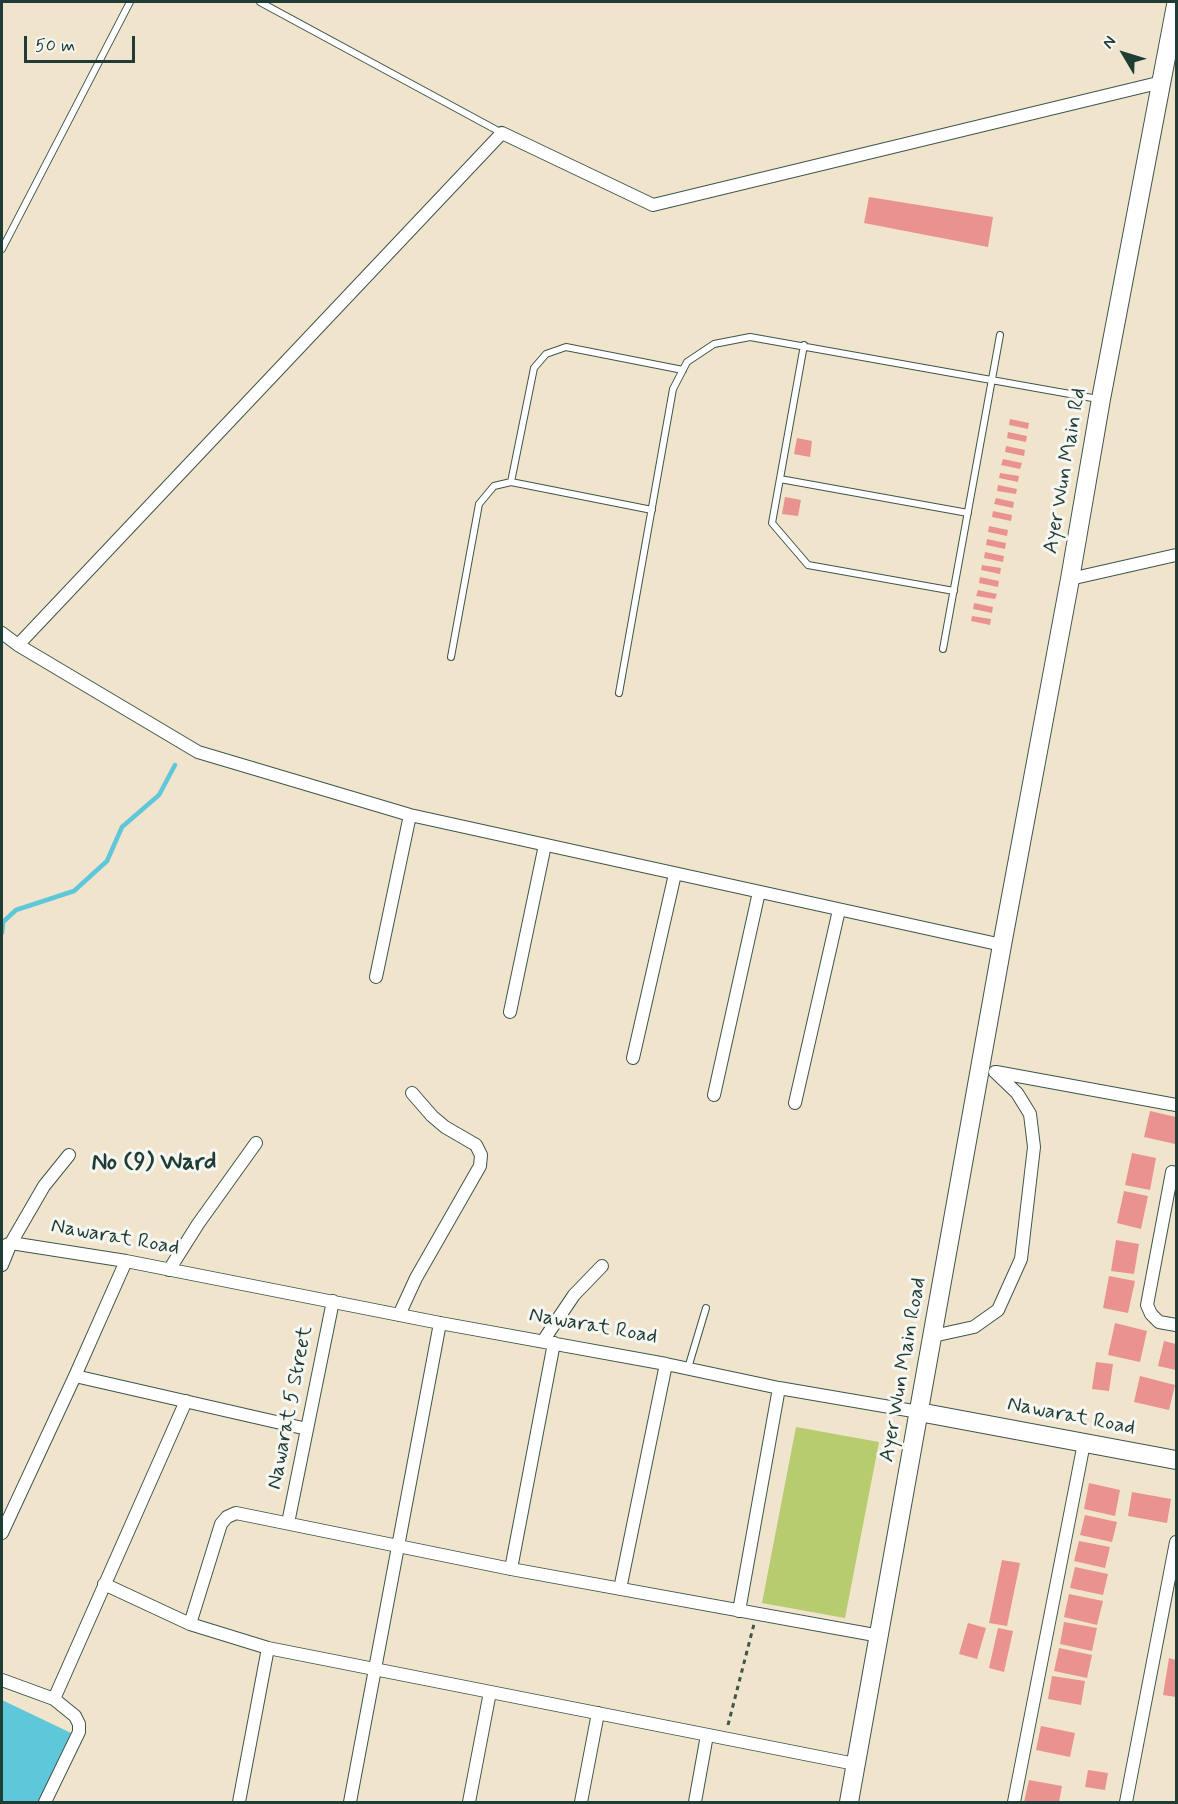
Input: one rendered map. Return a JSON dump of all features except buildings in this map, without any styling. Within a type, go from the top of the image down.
[{"type":"main road","name":"Ayer Wun Main Rd","points":[[1002,945],[1101,399],[1176,5]]},
{"type":"main road","name":"Ayer Wun Main Road","points":[[849,1803],[933,1336],[988,1070],[1002,945]]},
{"type":"main road","name":"Nawarat Road","points":[[919,1412],[1176,1460]]},
{"type":"street","points":[[18,645],[502,133],[653,205],[1162,82]]},
{"type":"street","points":[[1070,579],[1176,555]]},
{"type":"street","points":[[2,633],[18,645],[198,752],[410,815],[1002,945]]},
{"type":"street","points":[[376,977],[410,815]]},
{"type":"street","points":[[510,1012],[545,845]]},
{"type":"street","points":[[633,1058],[675,874]]},
{"type":"street","points":[[714,1095],[759,892]]},
{"type":"street","points":[[795,1103],[839,910]]},
{"type":"street","points":[[988,1070],[1176,1105]]},
{"type":"street","points":[[933,1336],[974,1327],[998,1310],[1021,1259],[1034,1147],[1030,1114],[1017,1094],[988,1070]]},
{"type":"street","points":[[399,1315],[416,1278],[480,1166],[481,1155],[476,1145],[445,1127],[412,1093]]},
{"type":"street","points":[[169,1270],[198,1224],[256,1143]]},
{"type":"street","points":[[2,1265],[6,1245],[44,1186],[69,1155]]},
{"type":"street","points":[[1176,1173],[1172,1172],[1147,1305],[1151,1314],[1159,1322],[1176,1325]]},
{"type":"street","name":"Nawarat Road","points":[[6,1245],[126,1261],[440,1323],[688,1368],[779,1388],[919,1412]]},
{"type":"street","points":[[2,1533],[126,1261]]},
{"type":"street","points":[[511,1569],[548,1342],[574,1295],[602,1266]]},
{"type":"street","name":"Nawarat 5 Street","points":[[288,1523],[333,1301]]},
{"type":"street","points":[[350,1803],[440,1323]]},
{"type":"street","points":[[620,1589],[666,1364]]},
{"type":"street","points":[[75,1376],[307,1429]]},
{"type":"street","points":[[739,1611],[779,1388]]},
{"type":"street","points":[[54,1699],[186,1401]]},
{"type":"street","points":[[1014,1803],[1084,1443]]},
{"type":"street","points":[[190,1624],[221,1524],[227,1517],[236,1513],[511,1569],[880,1636]]},
{"type":"street","points":[[1126,1803],[1176,1542]]},
{"type":"street","points":[[104,1584],[190,1624],[268,1648],[855,1764]]},
{"type":"street","points":[[239,1803],[268,1648]]},
{"type":"street","points":[[2,1680],[54,1699],[75,1716],[79,1724],[79,1732],[45,1803]]},
{"type":"street","points":[[469,1803],[490,1692]]},
{"type":"street","points":[[581,1803],[598,1713]]},
{"type":"street","points":[[695,1803],[707,1735]]},
{"type":"lane","points":[[2,249],[130,2]]},
{"type":"lane","points":[[260,2],[502,133]]},
{"type":"lane","points":[[943,649],[1000,335]]},
{"type":"lane","points":[[620,693],[673,389],[687,362],[714,344],[750,337],[1101,399]]},
{"type":"lane","points":[[804,345],[772,523],[808,566],[954,591]]},
{"type":"lane","points":[[511,482],[534,368],[546,354],[566,348],[683,370]]},
{"type":"lane","points":[[780,479],[968,513]]},
{"type":"lane","points":[[451,657],[478,504],[494,486],[511,482],[652,510]]},
{"type":"lane","points":[[688,1368],[706,1308]]},
{"type":"path","points":[[724,1738],[757,1614]]},
{"type":"green space","points":[[796,1427],[879,1442],[845,1618],[762,1603]]},
{"type":"water","points":[[2,1700],[71,1733],[38,1802],[2,1802]]},
{"type":"waterway","points":[[2,933],[3,922],[16,910],[74,891],[107,861],[122,827],[159,795],[175,765]]},
{"type":"district","name":"No (9) Ward","points":[[154,1164]]}]
